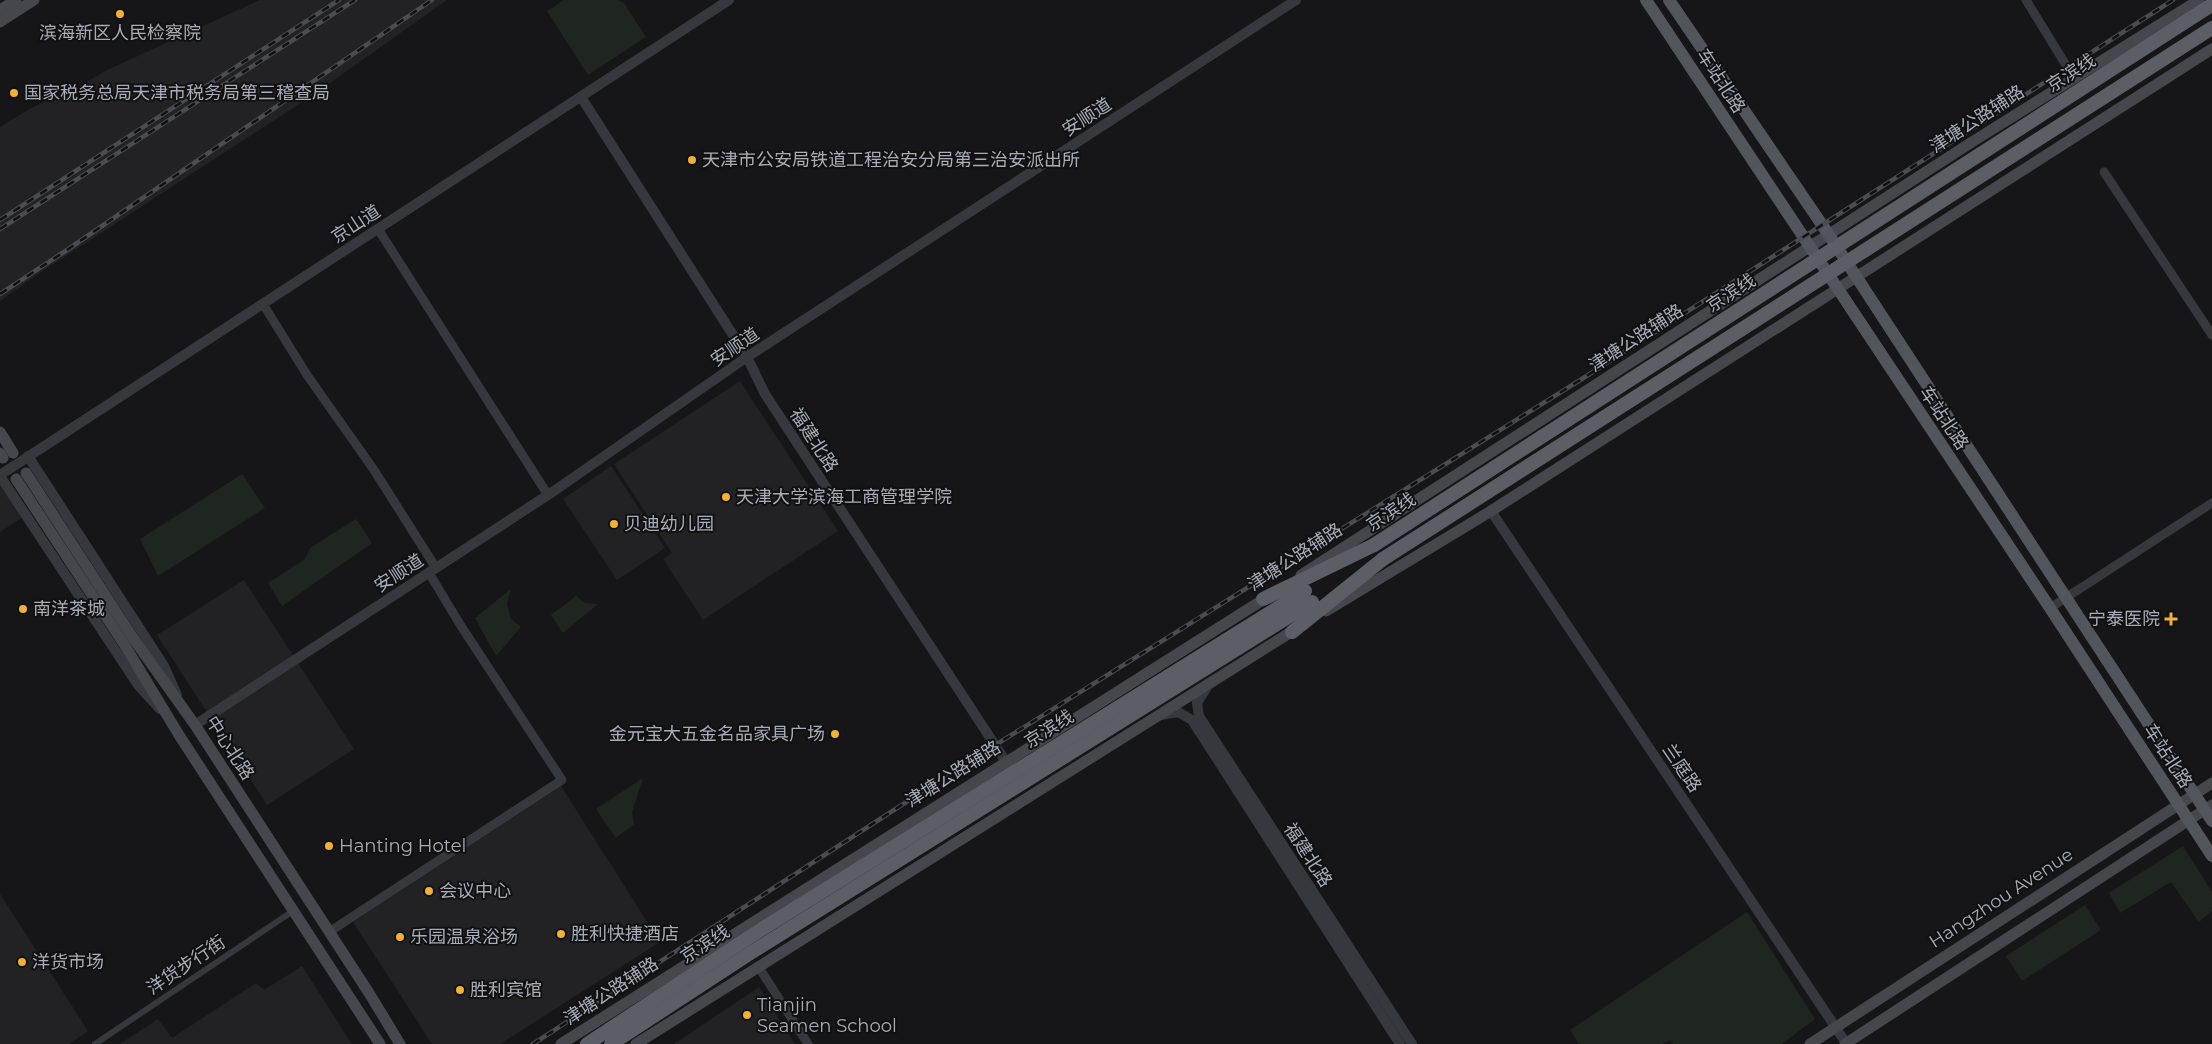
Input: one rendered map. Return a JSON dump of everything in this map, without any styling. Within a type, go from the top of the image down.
[{"type":"highway","name":"京滨线","points":[[611,1044],[1309,597],[1374,544],[2207,3]]},
{"type":"highway","name":"京滨线","points":[[588,1044],[762,929],[1309,597],[1383,559],[2212,28]]},
{"type":"highway","points":[[1263,599],[1374,544]]},
{"type":"highway","points":[[1292,632],[1383,559]]},
{"type":"main road","points":[[0,10],[16,0]]},
{"type":"main road","points":[[0,22],[34,0]]},
{"type":"main road","name":"车站北路","points":[[1646,0],[2050,608],[2212,856]]},
{"type":"main road","name":"车站北路","points":[[1669,0],[1829,235],[2195,794],[2210,812]]},
{"type":"main road","name":"津塘公路辅路","points":[[561,1044],[1263,599],[2074,78],[2207,3]]},
{"type":"main road","points":[[636,1044],[1156,716],[1491,511],[2212,49]]},
{"type":"main road","points":[[0,432],[6,455]]},
{"type":"main road","name":"中心北路","points":[[380,1044],[169,719],[21,476],[195,725],[400,1044]]},
{"type":"main road","name":"Hangzhou Avenue","points":[[1810,1044],[2212,783]]},
{"type":"main road","name":"Hangzhou Avenue","points":[[1845,1043],[2188,820],[2210,812]]},
{"type":"street","name":"京山道","points":[[0,475],[729,0]]},
{"type":"street","name":"安顺道","points":[[195,725],[548,495],[747,357],[1296,0]]},
{"type":"street","points":[[2026,0],[2074,78]]},
{"type":"street","name":"福建北路","points":[[581,97],[747,357],[765,394],[1028,796]]},
{"type":"street","points":[[2104,172],[2212,335]]},
{"type":"street","points":[[378,229],[548,495]]},
{"type":"street","points":[[263,304],[307,375],[374,470],[432,570],[461,626],[562,780],[329,932]]},
{"type":"street","points":[[28,456],[164,666],[184,710]]},
{"type":"street","points":[[0,475],[138,685],[169,719]]},
{"type":"street","points":[[2050,608],[2212,504]]},
{"type":"street","name":"兰庭路","points":[[1491,511],[1845,1043]]},
{"type":"street","name":"福建北路","points":[[1212,682],[1199,697],[1196,709],[1199,716],[1412,1044]]},
{"type":"street","name":"福建北路","points":[[1156,716],[1178,712],[1192,720],[1400,1044]]},
{"type":"street","name":"洋货步行街","points":[[95,1044],[293,911]]},
{"type":"street","points":[[758,966],[808,1044]]},
{"type":"shaded area","points":[[260,0],[447,0],[313,95],[38,274],[0,301],[0,127],[33,107],[68,93],[107,70]]},
{"type":"shaded area","points":[[564,0],[618,0],[624,3],[646,37],[588,75],[547,11]]},
{"type":"shaded area","name":"天津大学滨海工商管理学院","points":[[740,381],[838,531],[703,620],[663,559],[672,553],[614,464]]},
{"type":"shaded area","name":"贝迪幼儿园","points":[[611,466],[665,548],[617,580],[563,499]]},
{"type":"shaded area","points":[[242,474],[265,508],[158,576],[140,539]]},
{"type":"shaded area","points":[[5,483],[26,515],[0,532],[0,486]]},
{"type":"shaded area","points":[[356,519],[372,543],[282,606],[268,583],[305,559],[310,548]]},
{"type":"shaded area","points":[[244,580],[354,749],[267,805],[157,635]]},
{"type":"shaded area","points":[[511,589],[507,604],[511,619],[521,627],[496,656],[475,618]]},
{"type":"shaded area","points":[[576,596],[585,603],[598,604],[563,633],[551,615]]},
{"type":"shaded area","points":[[643,778],[632,812],[634,824],[616,838],[596,809]]},
{"type":"shaded area","name":"胜利宾馆","points":[[561,786],[660,942],[500,1044],[432,1044],[353,922]]},
{"type":"shaded area","points":[[2183,846],[2212,892],[2212,911],[2199,922],[2171,882],[2120,913],[2109,893]]},
{"type":"shaded area","name":"洋货市场","points":[[0,894],[88,1031],[69,1044],[0,1044]]},
{"type":"shaded area","points":[[2085,905],[2101,930],[2022,981],[2006,956]]},
{"type":"shaded area","points":[[1747,912],[1815,1019],[1782,1044],[1673,1044],[1670,1040],[1663,1044],[1579,1044],[1570,1030]]},
{"type":"shaded area","points":[[302,966],[352,1044],[120,1044],[158,1019],[172,1038],[256,983],[264,990]]},
{"type":"shaded area","name":"Tianjin Seamen School","points":[[759,987],[795,1044],[674,1044]]},
{"type":"railway","points":[[0,220],[339,0]]},
{"type":"railway","points":[[0,229],[355,0]]},
{"type":"railway","points":[[0,294],[432,0]]},
{"type":"railway","points":[[533,1044],[968,762],[1585,377],[2173,0]]},
{"type":"place","name":"滨海新区人民检察院","points":[[120,14]]},
{"type":"place","name":"国家税务总局天津市税务局第三稽查局","points":[[14,93]]},
{"type":"place","name":"天津市公安局铁道工程治安分局第三治安派出所","points":[[692,160]]},
{"type":"place","name":"天津大学滨海工商管理学院","points":[[726,497]]},
{"type":"place","name":"贝迪幼儿园","points":[[614,524]]},
{"type":"place","name":"南洋茶城","points":[[23,609]]},
{"type":"place","name":"宁泰医院","points":[[2171,619]]},
{"type":"place","name":"金元宝大五金名品家具广场","points":[[835,734]]},
{"type":"place","name":"Hanting Hotel","points":[[329,846]]},
{"type":"place","name":"会议中心","points":[[429,891]]},
{"type":"place","name":"胜利快捷酒店","points":[[561,934]]},
{"type":"place","name":"乐园温泉浴场","points":[[400,937]]},
{"type":"place","name":"洋货市场","points":[[22,962]]},
{"type":"place","name":"胜利宾馆","points":[[460,990]]},
{"type":"place","name":"Tianjin Seamen School","points":[[747,1015]]}]
